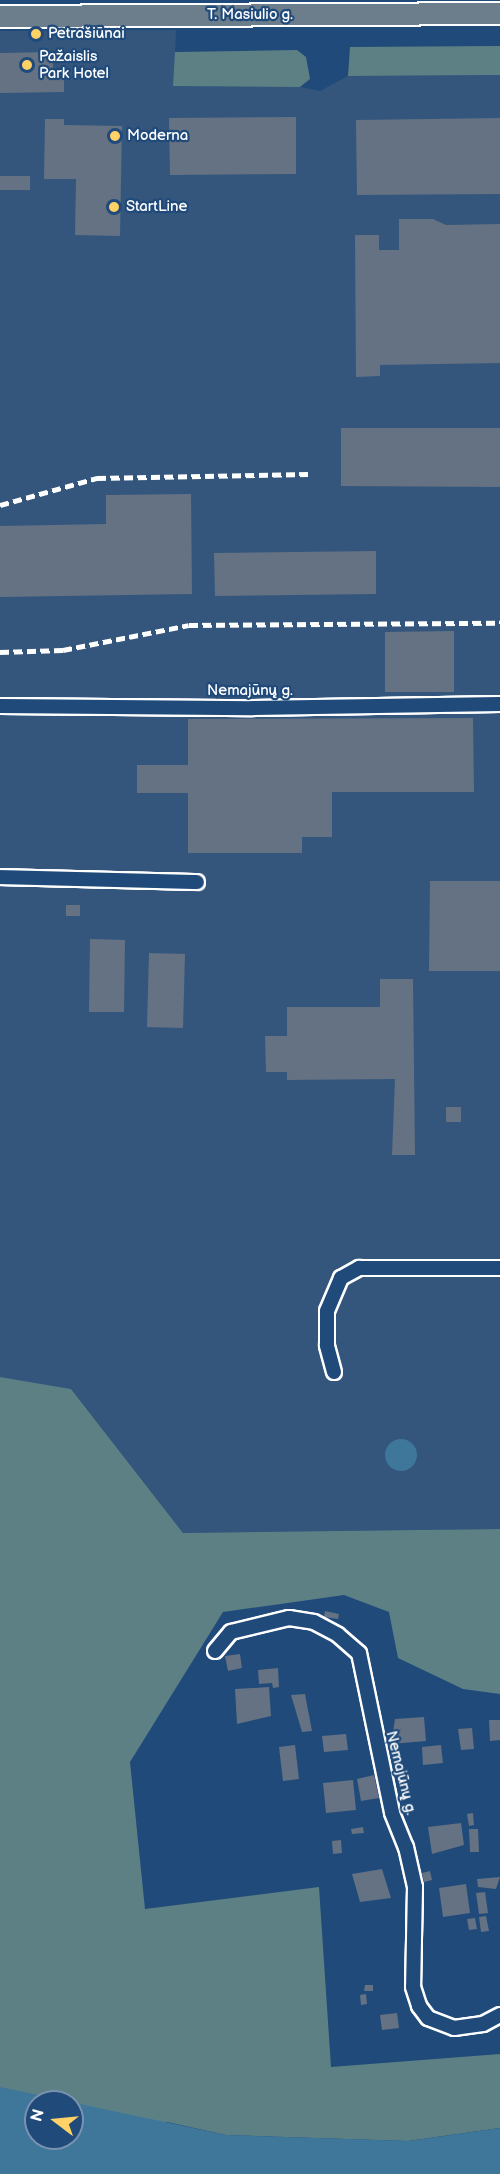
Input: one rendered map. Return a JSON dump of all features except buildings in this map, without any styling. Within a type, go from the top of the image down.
[{"type":"main road","name":"T. Masiulio g.","points":[[0,16],[500,13]]},
{"type":"street","name":"Nemajūnų g.","points":[[0,706],[254,708],[500,704]]},
{"type":"street","points":[[0,877],[197,882]]},
{"type":"street","points":[[334,1372],[327,1345],[327,1311],[341,1278],[359,1268],[500,1268]]},
{"type":"street","name":"Nemajūnų g.","points":[[215,1650],[231,1632],[289,1618],[314,1622],[338,1635],[358,1653],[392,1814],[406,1847],[415,1887],[413,1987],[419,2006],[428,2018],[454,2028],[483,2024],[500,2015]]},
{"type":"shaded area","points":[[176,30],[174,86],[300,87],[320,91],[348,76],[500,75],[500,1529],[183,1533],[71,1389],[0,1377],[0,31]]},
{"type":"shaded area","points":[[401,1439],[412,1444],[417,1455],[412,1466],[401,1471],[390,1466],[385,1455],[390,1444]]},
{"type":"shaded area","points":[[0,2087],[24,2092],[24,2150],[84,2150],[84,2105],[226,2135],[409,2141],[500,2128],[500,2174],[0,2174]]},
{"type":"green space","points":[[500,46],[500,75],[348,76],[350,47]]},
{"type":"green space","points":[[297,50],[306,57],[310,79],[300,87],[173,86],[175,52]]},
{"type":"green space","points":[[0,1377],[71,1389],[183,1533],[500,1529],[500,1694],[463,1689],[398,1658],[389,1612],[344,1595],[223,1612],[130,1762],[145,1909],[319,1887],[331,2067],[500,2054],[500,2128],[408,2141],[226,2135],[167,2122],[84,2148],[84,2090],[24,2090],[24,2150],[77,2150],[0,2174]]},
{"type":"railway","points":[[0,505],[97,478],[308,474]]},
{"type":"railway","points":[[0,652],[63,650],[189,625],[500,623]]},
{"type":"place","name":"Petrašiūnai","points":[[36,34]]},
{"type":"place","name":"Pažaislis Park Hotel","points":[[27,65]]},
{"type":"place","name":"Moderna","points":[[115,136]]},
{"type":"place","name":"StartLine","points":[[114,207]]}]
